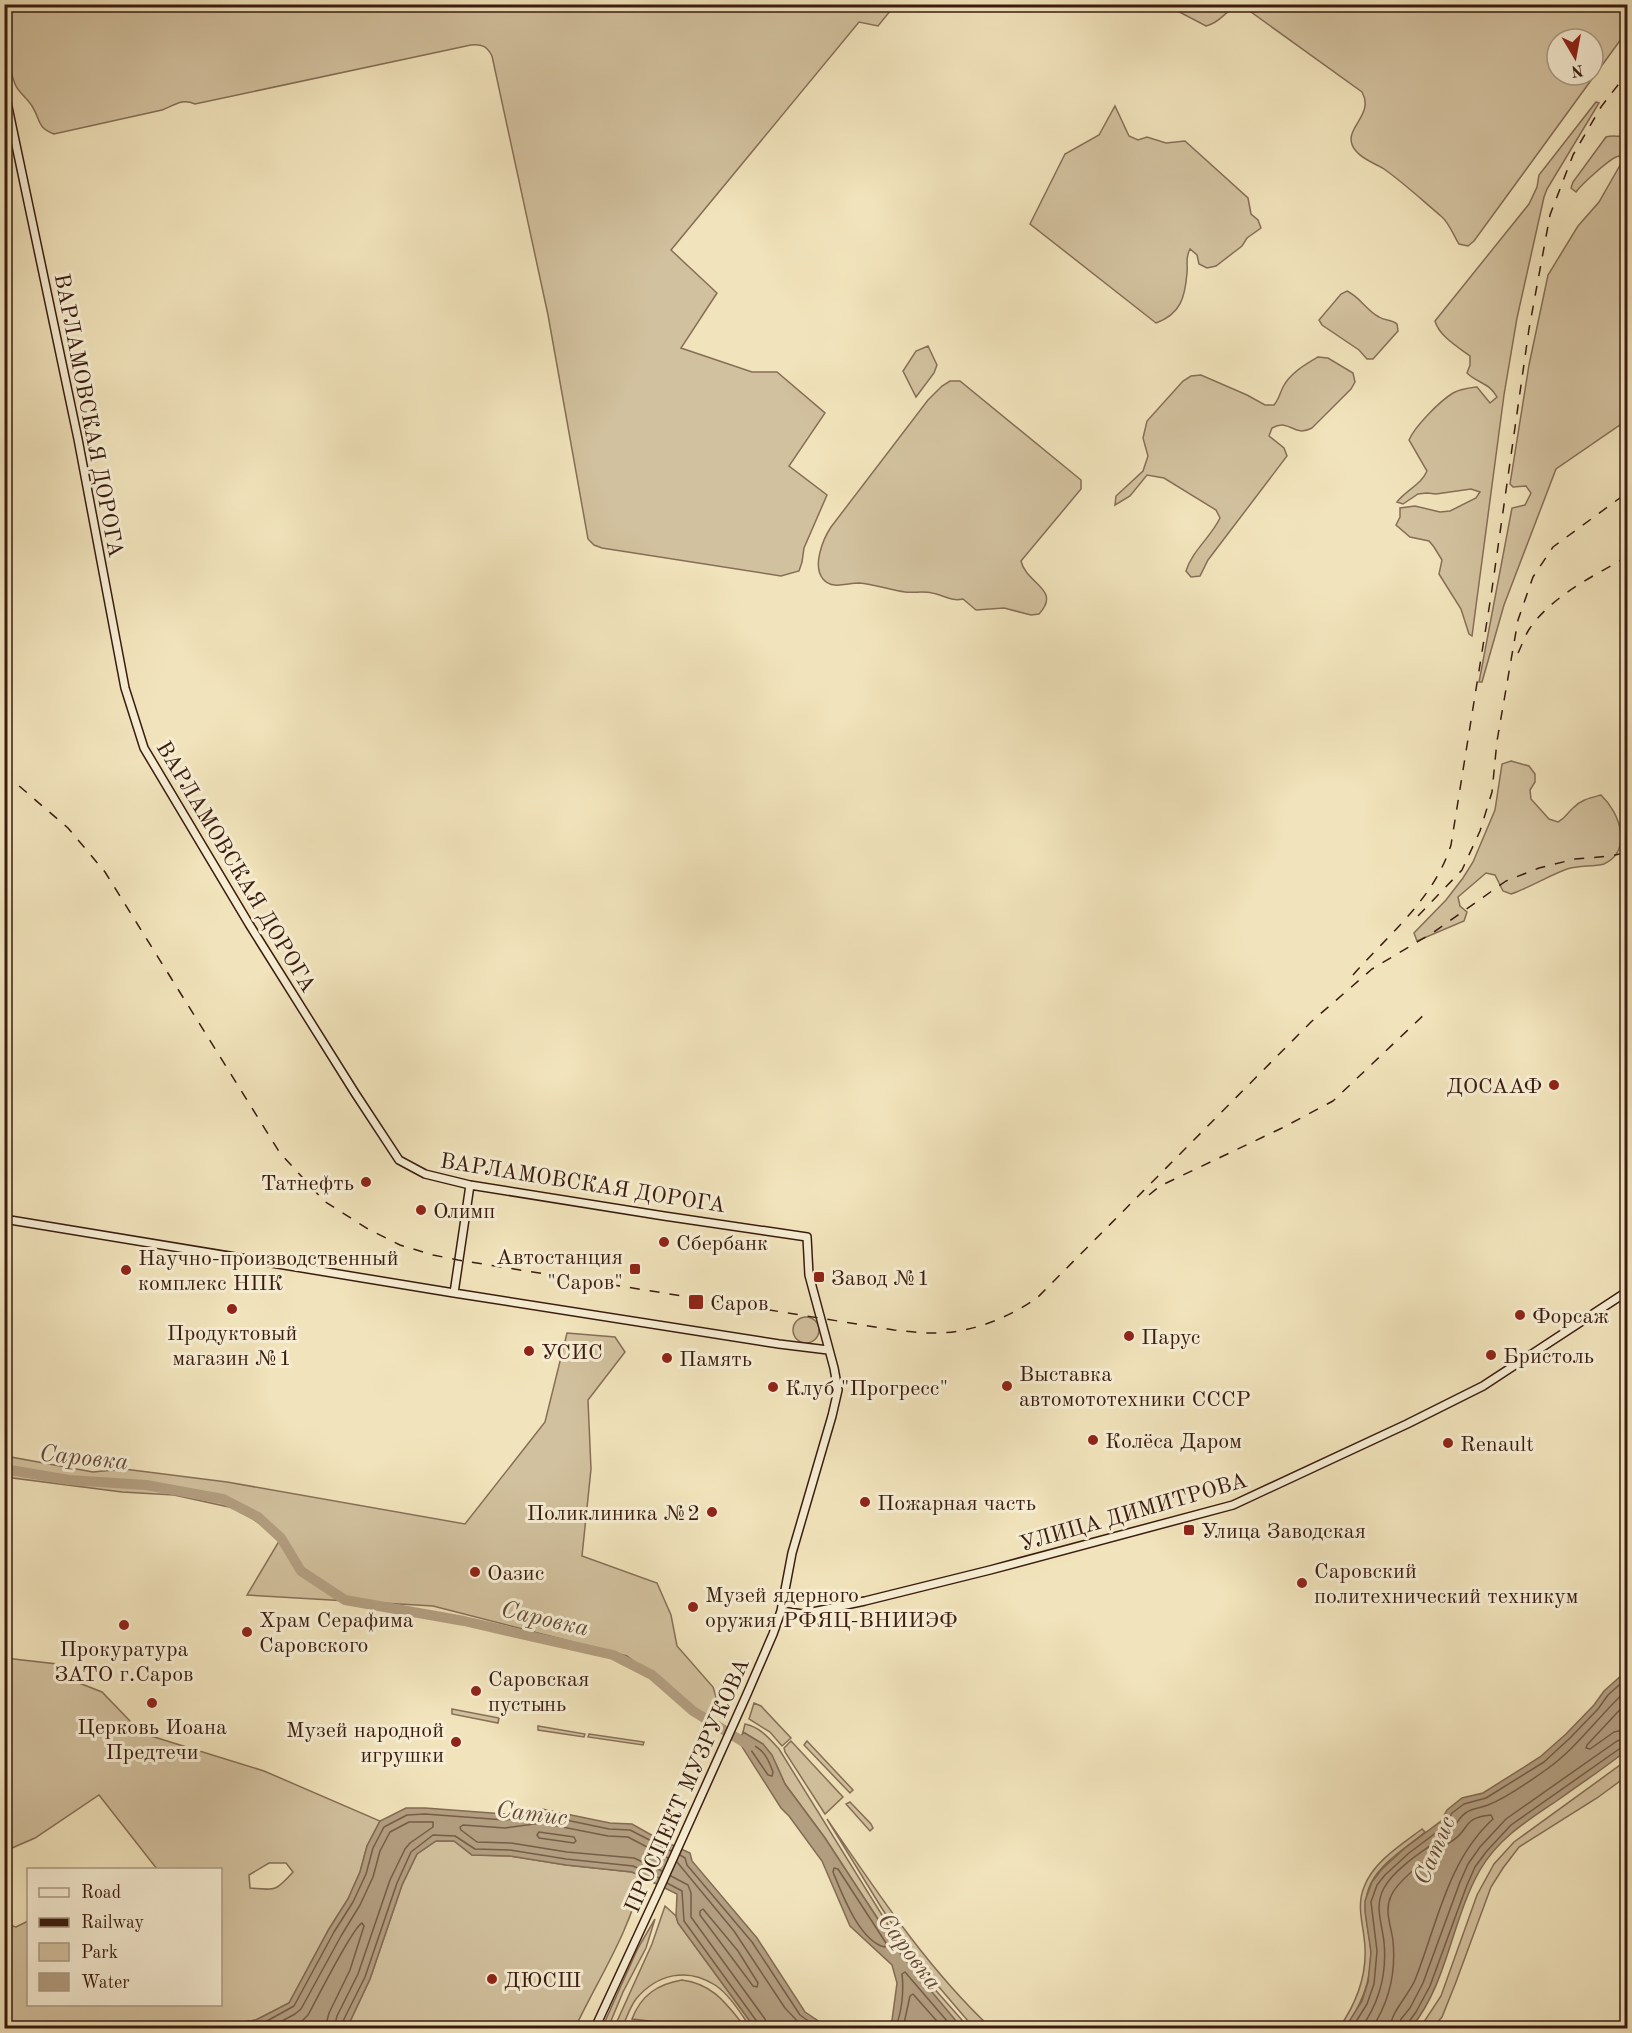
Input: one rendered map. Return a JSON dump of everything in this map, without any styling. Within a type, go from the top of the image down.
[{"type":"street","name":"ВАРЛАМОВСКАЯ ДОРОГА","points":[[4,88],[76,431],[125,688],[144,748],[249,924],[354,1093],[399,1160],[425,1174],[470,1185],[807,1237]]},
{"type":"street","points":[[453,1293],[470,1185]]},
{"type":"street","points":[[4,1219],[453,1293],[769,1343],[828,1350]]},
{"type":"street","name":"ПРОСПЕКТ МУЗРУКОВА","points":[[594,2028],[732,1727],[781,1611],[792,1553],[836,1400],[836,1377],[809,1275],[807,1237]]},
{"type":"street","name":"УЛИЦА ДИМИТРОВА","points":[[781,1611],[803,1614],[865,1601],[1233,1505],[1387,1434],[1483,1386],[1628,1291]]},
{"type":"green space","points":[[4,5],[895,5],[878,26],[859,22],[671,250],[717,293],[681,348],[752,372],[777,372],[825,413],[789,466],[827,495],[804,548],[799,571],[781,576],[602,548],[594,545],[588,539],[548,315],[492,56],[486,48],[481,45],[471,45],[195,104],[182,102],[162,110],[54,134],[44,129],[32,106],[15,84],[7,55]]},
{"type":"green space","points":[[1166,5],[1627,5],[1627,31],[1605,61],[1605,27],[1545,27],[1545,87],[1586,87],[1474,241],[1468,246],[1459,244],[1445,220],[1399,180],[1356,151],[1351,136],[1364,109],[1365,101],[1362,92],[1244,7],[1233,9],[1206,26]]},
{"type":"green space","points":[[1596,102],[1599,103],[1544,197],[1517,318],[1504,395],[1472,636],[1469,634],[1461,609],[1439,574],[1442,560],[1434,547],[1429,541],[1410,537],[1396,525],[1400,517],[1400,508],[1415,506],[1440,512],[1450,511],[1476,498],[1480,492],[1471,489],[1418,494],[1403,504],[1397,502],[1421,480],[1427,471],[1409,440],[1428,414],[1453,393],[1462,390],[1477,387],[1490,403],[1497,397],[1491,389],[1467,373],[1470,356],[1440,332],[1435,321],[1529,204],[1537,187],[1539,175]]},
{"type":"green space","points":[[1115,106],[1129,136],[1138,140],[1147,137],[1166,143],[1185,141],[1248,198],[1251,214],[1258,220],[1261,228],[1216,266],[1207,268],[1199,264],[1197,255],[1190,249],[1187,258],[1185,290],[1180,304],[1171,315],[1156,323],[1030,224],[1065,154],[1099,135]]},
{"type":"green space","points":[[1627,133],[1627,420],[1556,469],[1504,605],[1482,682],[1479,682],[1512,508],[1525,505],[1531,493],[1526,486],[1513,487],[1510,484],[1529,365],[1548,275],[1578,226],[1599,202],[1623,160],[1619,156],[1610,161],[1576,192],[1571,188],[1606,137],[1625,136]]},
{"type":"green space","points":[[1347,291],[1374,314],[1397,324],[1398,331],[1373,359],[1367,359],[1359,350],[1322,325],[1319,320],[1341,294]]},
{"type":"green space","points":[[928,346],[937,365],[934,373],[916,397],[903,371],[916,351]]},
{"type":"green space","points":[[1318,357],[1328,358],[1353,373],[1355,382],[1351,389],[1312,428],[1300,431],[1284,425],[1272,428],[1269,436],[1284,448],[1287,456],[1208,560],[1200,576],[1191,577],[1186,571],[1220,518],[1216,510],[1164,478],[1147,475],[1130,496],[1115,505],[1116,496],[1143,471],[1148,456],[1143,438],[1147,421],[1183,381],[1191,376],[1201,375],[1265,405],[1274,405],[1290,377]]},
{"type":"green space","points":[[950,381],[960,381],[1081,480],[1081,489],[1021,561],[1024,569],[1045,592],[1047,598],[1039,614],[1031,615],[1004,608],[976,610],[963,599],[951,599],[929,592],[905,592],[859,583],[835,585],[827,582],[820,574],[818,567],[820,553],[831,527],[928,400]]},
{"type":"green space","points":[[1511,761],[1529,766],[1535,774],[1535,782],[1530,790],[1531,799],[1549,819],[1558,822],[1579,803],[1601,795],[1614,812],[1618,822],[1621,841],[1618,850],[1613,858],[1604,864],[1567,869],[1511,894],[1503,891],[1495,875],[1486,873],[1458,897],[1460,906],[1467,912],[1464,921],[1417,941],[1414,933],[1446,900],[1473,862],[1495,810],[1502,764]]},
{"type":"green space","points":[[806,1317],[815,1321],[819,1330],[815,1339],[806,1343],[797,1339],[793,1330],[797,1321]]},
{"type":"green space","points":[[567,1333],[615,1337],[625,1352],[588,1400],[591,1469],[582,1556],[657,1583],[671,1615],[677,1646],[713,1687],[717,1700],[712,1711],[702,1716],[627,1656],[433,1606],[247,1595],[281,1538],[238,1509],[174,1495],[122,1492],[5,1477],[5,1456],[93,1472],[124,1469],[227,1482],[465,1524],[545,1422]]},
{"type":"green space","points":[[5,1658],[57,1664],[56,1674],[102,1692],[130,1721],[151,1736],[264,1771],[380,1821],[367,1846],[360,1872],[348,1899],[289,2003],[256,2020],[226,2025],[222,2028],[5,2028],[5,1924],[16,1927],[27,1922],[27,2006],[222,2006],[222,1868],[156,1868],[99,1795],[35,1838],[5,1851]],"holes":[[[269,1863],[286,1863],[293,1872],[275,1888],[250,1888],[249,1875]]]},
{"type":"green space","points":[[754,1703],[761,1706],[791,1738],[782,1746],[770,1732],[749,1719]]},
{"type":"green space","points":[[452,1709],[499,1718],[498,1723],[452,1714]]},
{"type":"green space","points":[[745,1724],[760,1730],[779,1749],[895,1936],[924,1977],[969,2028],[962,2028],[954,2021],[902,1956],[825,1838],[785,1784],[763,1744],[743,1732]]},
{"type":"green space","points":[[538,1726],[585,1734],[584,1737],[538,1730]]},
{"type":"green space","points":[[589,1734],[644,1742],[643,1745],[588,1737]]},
{"type":"green space","points":[[791,1741],[843,1797],[825,1814],[785,1752],[784,1748]]},
{"type":"green space","points":[[807,1741],[853,1790],[850,1793],[804,1745]]},
{"type":"green space","points":[[1627,1760],[1627,1776],[1597,1798],[1519,1847],[1491,1887],[1442,2017],[1432,2028],[1420,2028],[1441,1996],[1477,1895],[1494,1864],[1514,1842]]},
{"type":"green space","points":[[850,1802],[871,1824],[873,1828],[870,1831],[846,1804]]},
{"type":"green space","points":[[827,1819],[924,1955],[991,2028],[974,2028],[915,1959]]},
{"type":"green space","points":[[1422,1829],[1425,1832],[1388,1862],[1376,1875],[1368,1890],[1365,1905],[1371,1954],[1369,1977],[1357,2009],[1345,2028],[1339,2028],[1357,1997],[1363,1974],[1365,1950],[1360,1906],[1364,1887],[1381,1862]]},
{"type":"green space","points":[[436,1841],[454,1841],[472,1855],[510,1856],[632,1872],[642,1876],[637,1897],[622,1935],[575,2028],[347,2028],[370,1979],[402,1885],[417,1854]]},
{"type":"green space","points":[[665,1906],[676,1916],[678,1923],[755,2028],[751,2028],[730,1999],[715,1985],[704,1979],[683,1975],[663,1979],[644,1990],[634,2002],[622,2028],[614,2028],[652,1944]]},
{"type":"green space","points":[[655,1919],[646,1948],[623,1992],[608,2028],[602,2028],[638,1948]]},
{"type":"green space","points":[[682,1980],[703,1986],[719,1997],[746,2028],[668,2027],[666,2023],[632,2019],[640,2003],[651,1992],[665,1984]]},
{"type":"water","name":"Сатис","points":[[1627,1653],[1627,1750],[1527,1821],[1506,1838],[1488,1858],[1470,1890],[1433,1991],[1411,2028],[1345,2028],[1362,2001],[1368,1982],[1371,1952],[1365,1901],[1372,1882],[1381,1870],[1405,1848],[1441,1821],[1447,1810],[1462,1798],[1483,1793],[1540,1757],[1566,1734],[1604,1691],[1623,1674]]},
{"type":"water","points":[[743,1732],[763,1744],[772,1755],[785,1784],[825,1838],[902,1956],[962,2028],[887,2028],[892,2020],[897,1983],[892,1965],[850,1926],[822,1861],[781,1808],[739,1742]]},
{"type":"water","name":"Сатис","points":[[406,1808],[505,1814],[542,1809],[610,1823],[632,1824],[690,1853],[692,1861],[757,1938],[805,2012],[829,2028],[755,2028],[678,1923],[677,1894],[632,1872],[510,1856],[472,1855],[454,1841],[436,1841],[417,1854],[402,1885],[370,1979],[347,2028],[222,2028],[226,2025],[256,2020],[289,2003],[348,1899],[360,1872],[367,1846],[380,1821]]},
{"type":"waterway","name":"Саровка","points":[[4,1469],[69,1480],[146,1485],[223,1499],[258,1517],[281,1538],[301,1571],[345,1600],[464,1621],[613,1655],[652,1675],[693,1711],[750,1746]]},
{"type":"railway","points":[[1353,975],[1422,899],[1434,882],[1451,845],[1491,596],[1529,329],[1550,215],[1573,155],[1601,107],[1628,72]]},
{"type":"railway","points":[[1418,916],[1462,870],[1480,831],[1492,792],[1497,741],[1518,620],[1533,577],[1553,547],[1628,492]]},
{"type":"railway","points":[[1518,653],[1530,628],[1550,606],[1575,587],[1628,556]]},
{"type":"railway","points":[[4,773],[68,828],[105,872],[280,1153],[324,1201],[368,1229],[400,1245],[458,1260],[894,1330],[927,1333],[946,1333],[974,1328],[1014,1312],[1038,1297],[1311,1022],[1372,969],[1434,932],[1506,881],[1539,868],[1575,859],[1628,852]]},
{"type":"railway","points":[[1149,1195],[1160,1186],[1333,1101],[1429,1010]]},
{"type":"place","name":"ДОСААФ","points":[[1554,1085]]},
{"type":"place","name":"Татнефть","points":[[366,1182]]},
{"type":"place","name":"Олимп","points":[[421,1210]]},
{"type":"place","name":"Сбербанк","points":[[664,1242]]},
{"type":"place","name":"Автостанция \"Саров\"","points":[[635,1269]]},
{"type":"place","name":"Научно-производственный комплекс НПК","points":[[126,1270]]},
{"type":"place","name":"Завод №1","points":[[819,1277]]},
{"type":"place","name":"Саров","points":[[696,1302]]},
{"type":"place","name":"Продуктовый магазин №1","points":[[232,1309]]},
{"type":"place","name":"Форсаж","points":[[1520,1315]]},
{"type":"place","name":"Парус","points":[[1129,1336]]},
{"type":"place","name":"УСИС","points":[[529,1351]]},
{"type":"place","name":"Бристоль","points":[[1491,1355]]},
{"type":"place","name":"Память","points":[[667,1358]]},
{"type":"place","name":"Выставка автомототехники СССР","points":[[1007,1386]]},
{"type":"place","name":"Клуб \"Прогресс\"","points":[[773,1387]]},
{"type":"place","name":"Колёса Даром","points":[[1093,1440]]},
{"type":"place","name":"Renault","points":[[1448,1443]]},
{"type":"place","name":"Пожарная часть","points":[[865,1502]]},
{"type":"place","name":"Поликлиника №2","points":[[712,1512]]},
{"type":"place","name":"Улица Заводская","points":[[1189,1530]]},
{"type":"place","name":"Оазис","points":[[475,1572]]},
{"type":"place","name":"Саровский политехнический техникум","points":[[1302,1583]]},
{"type":"place","name":"Музей ядерного оружия РФЯЦ-ВНИИЭФ","points":[[693,1607]]},
{"type":"place","name":"Прокуратура ЗАТО г.Саров","points":[[124,1625]]},
{"type":"place","name":"Храм Серафима Саровского","points":[[247,1632]]},
{"type":"place","name":"Саровская пустынь","points":[[476,1691]]},
{"type":"place","name":"Церковь Иоана Предтечи","points":[[152,1703]]},
{"type":"place","name":"Музей народной игрушки","points":[[456,1742]]},
{"type":"place","name":"ДЮСШ","points":[[492,1979]]}]
